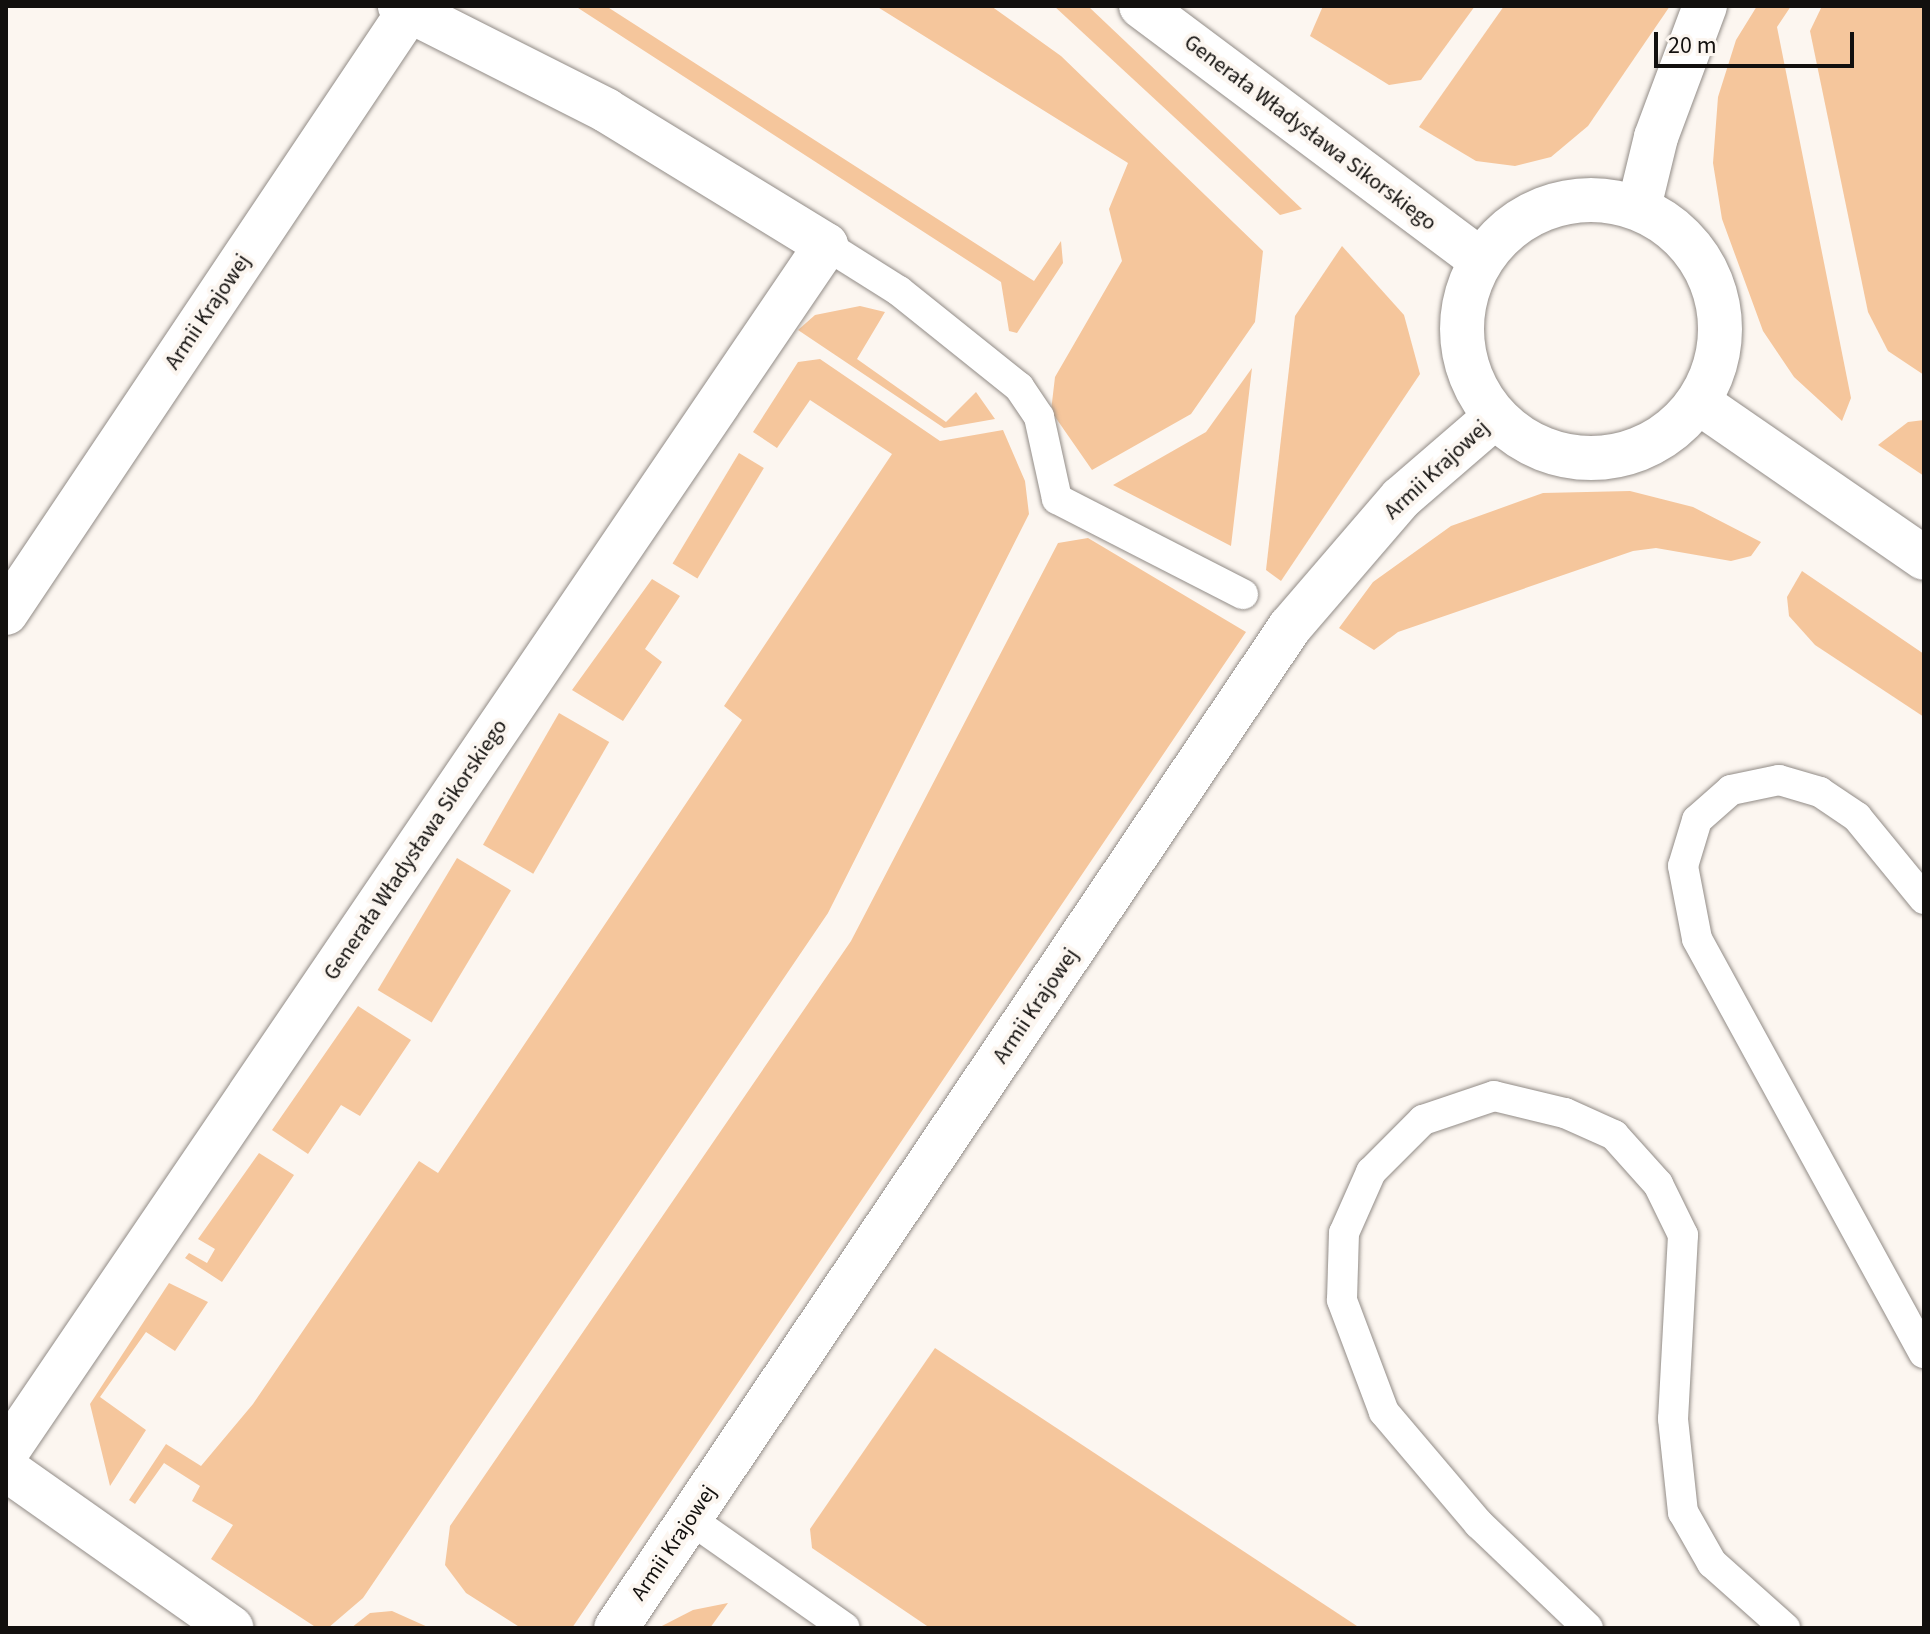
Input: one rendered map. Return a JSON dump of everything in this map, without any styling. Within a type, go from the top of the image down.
[{"type":"street","name":"Generała Władysława Sikorskiego","points":[[1141,6],[1479,259]]},
{"type":"street","points":[[1639,207],[1656,137],[1705,6]]},
{"type":"street","points":[[407,8],[606,110],[826,245]]},
{"type":"street","name":"Armii Krajowej","points":[[6,613],[407,8]]},
{"type":"street","points":[[1601,196],[1639,207],[1685,242],[1709,276],[1718,339],[1701,404],[1678,430],[1617,457],[1542,448],[1495,417],[1463,355],[1461,311],[1479,259],[1512,224],[1556,203],[1601,196]]},
{"type":"street","name":"Generała Władysława Sikorskiego","points":[[6,1453],[826,245]]},
{"type":"street","points":[[1701,404],[1924,558]]},
{"type":"street","name":"Armii Krajowej","points":[[616,1628],[1290,627],[1401,498],[1495,417]]},
{"type":"street","points":[[6,1469],[221,1625]]},
{"type":"lane","points":[[826,245],[899,291],[1019,387],[1039,417],[1057,499],[1243,594]]},
{"type":"lane","points":[[1924,899],[1857,817],[1820,792],[1779,780],[1731,790],[1697,820],[1683,866],[1697,939],[1924,1353]]},
{"type":"lane","points":[[1588,1628],[1479,1524],[1384,1412],[1342,1300],[1344,1233],[1371,1172],[1423,1120],[1494,1096],[1565,1113],[1614,1135],[1658,1184],[1683,1235],[1673,1467],[1683,1512],[1712,1563],[1785,1628]]},
{"type":"lane","points":[[690,1519],[845,1628]]},
{"type":"shaded area","points":[[575,6],[606,6],[1034,281],[1061,241],[1063,263],[1017,333],[1009,331],[1001,282]]},
{"type":"shaded area","points":[[876,6],[991,6],[1061,56],[1263,251],[1255,322],[1191,414],[1092,470],[1051,411],[1055,377],[1122,261],[1109,209],[1128,163]]},
{"type":"shaded area","points":[[1054,6],[1089,7],[1302,209],[1280,215]]},
{"type":"shaded area","points":[[1323,6],[1475,6],[1421,80],[1389,85],[1310,36]]},
{"type":"shaded area","points":[[1504,6],[1670,6],[1588,126],[1551,157],[1515,166],[1476,161],[1419,127]]},
{"type":"shaded area","points":[[1757,6],[1791,6],[1777,27],[1851,398],[1842,421],[1794,377],[1763,331],[1722,219],[1713,163],[1718,97],[1736,40]]},
{"type":"shaded area","points":[[1822,6],[1924,6],[1924,375],[1888,351],[1868,312],[1810,31]]},
{"type":"shaded area","points":[[1342,246],[1404,315],[1420,374],[1281,581],[1266,570],[1295,316]]},
{"type":"shaded area","points":[[860,306],[885,312],[857,359],[946,422],[976,392],[995,419],[944,428],[798,330],[815,315]]},
{"type":"shaded area","points":[[820,359],[940,441],[1003,430],[1025,481],[1029,514],[828,913],[363,1598],[328,1628],[317,1628],[211,1559],[233,1525],[192,1501],[200,1486],[164,1463],[135,1504],[129,1500],[166,1444],[201,1466],[253,1404],[419,1161],[438,1173],[742,720],[724,706],[892,454],[810,400],[777,448],[753,432],[798,362]]},
{"type":"shaded area","points":[[1252,368],[1231,546],[1113,485],[1206,432]]},
{"type":"shaded area","points":[[1924,420],[1924,476],[1878,445],[1908,422]]},
{"type":"shaded area","points":[[739,453],[764,468],[697,579],[673,564]]},
{"type":"shaded area","points":[[1630,491],[1693,507],[1761,542],[1751,556],[1731,561],[1656,548],[1633,551],[1398,632],[1374,650],[1339,628],[1373,582],[1451,526],[1543,493]]},
{"type":"shaded area","points":[[1088,538],[1246,632],[572,1628],[521,1628],[466,1593],[445,1565],[450,1526],[851,941],[1058,543]]},
{"type":"shaded area","points":[[1802,571],[1924,654],[1924,717],[1815,645],[1789,616],[1787,597]]},
{"type":"shaded area","points":[[652,579],[680,596],[645,649],[662,662],[623,721],[572,690]]},
{"type":"shaded area","points":[[559,713],[609,742],[533,874],[483,845]]},
{"type":"shaded area","points":[[457,858],[511,890],[432,1022],[378,990]]},
{"type":"shaded area","points":[[358,1006],[411,1040],[360,1116],[341,1105],[308,1154],[272,1130]]},
{"type":"shaded area","points":[[259,1153],[294,1175],[222,1282],[185,1258],[189,1253],[207,1263],[215,1249],[198,1239]]},
{"type":"shaded area","points":[[169,1283],[208,1302],[175,1351],[146,1332],[100,1397],[146,1430],[110,1486],[90,1404]]},
{"type":"shaded area","points":[[935,1348],[1360,1628],[930,1628],[812,1548],[810,1529]]},
{"type":"shaded area","points":[[728,1603],[710,1628],[658,1628],[693,1610]]},
{"type":"shaded area","points":[[392,1611],[430,1628],[351,1628],[370,1613]]}]
